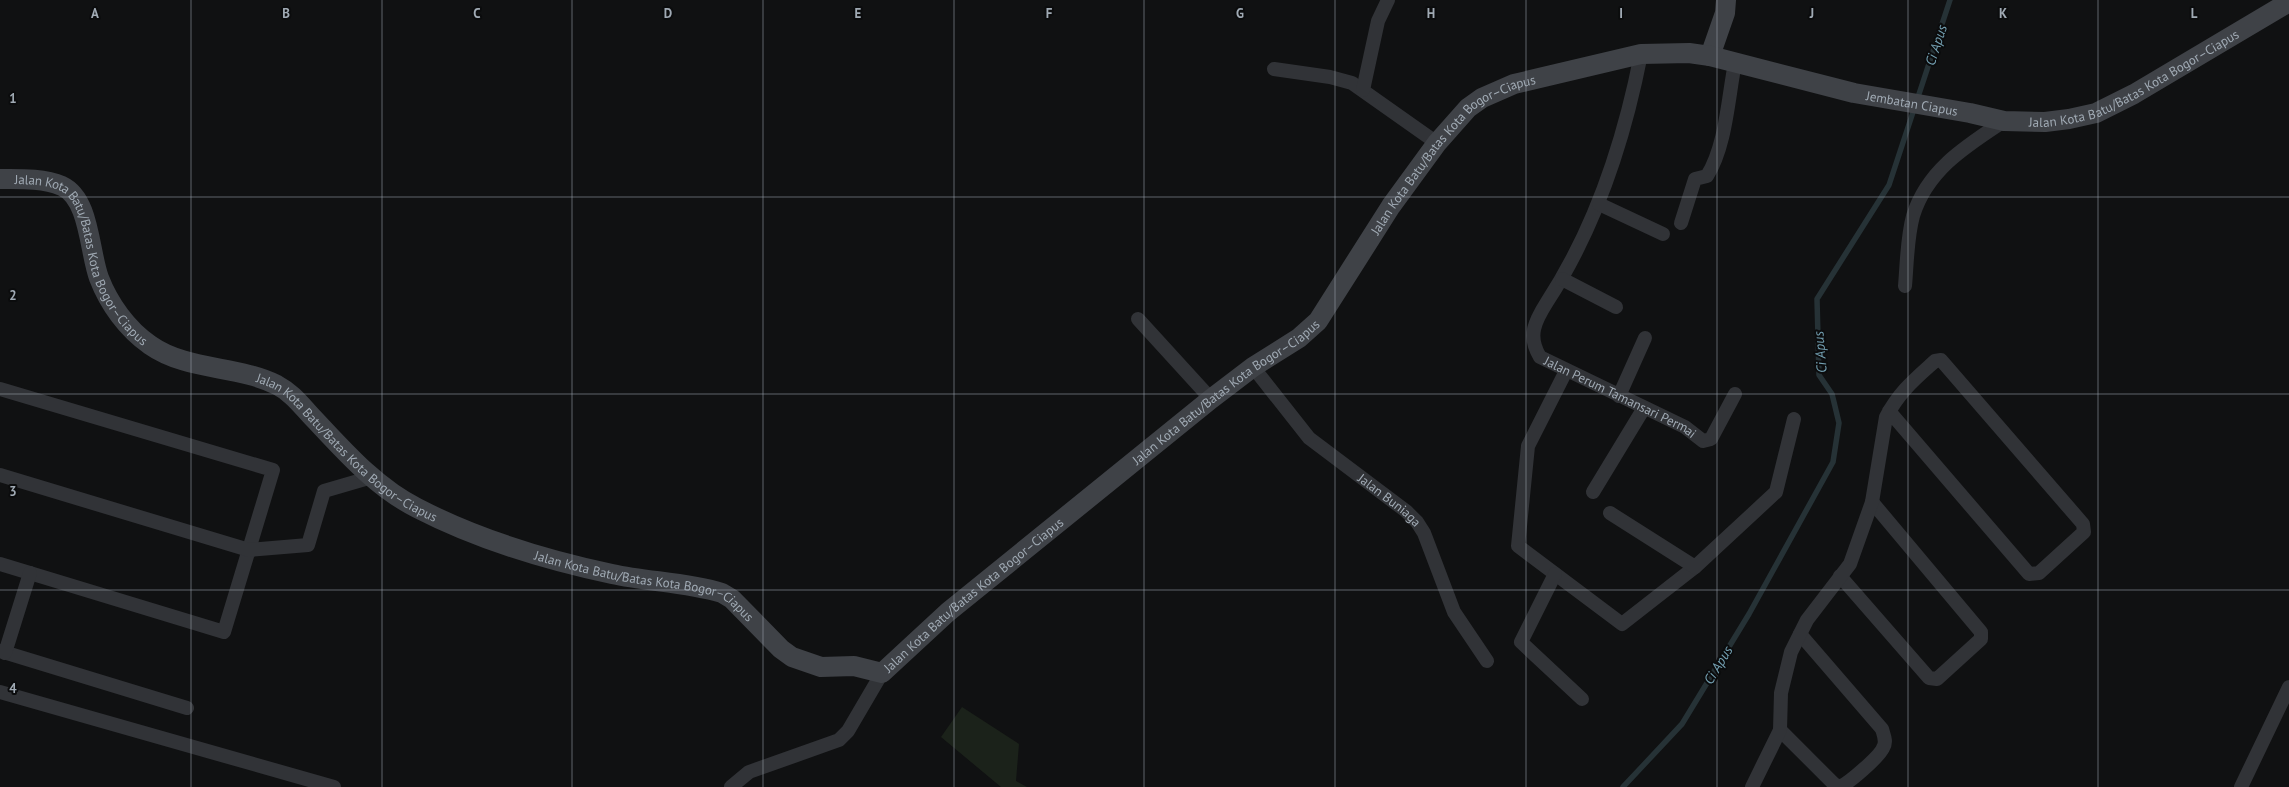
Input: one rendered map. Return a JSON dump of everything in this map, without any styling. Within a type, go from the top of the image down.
[{"type":"main road","points":[[1710,56],[1725,13],[1726,0]]},
{"type":"main road","name":"Jalan Kota Batu/Batas Kota Bogor–Ciapus","points":[[1970,113],[2004,121],[2045,122],[2069,120],[2096,113],[2189,62],[2289,2]]},
{"type":"main road","name":"Jalan Kota Batu/Batas Kota Bogor–Ciapus","points":[[0,179],[48,182],[62,186],[78,199],[95,264],[104,290],[126,323],[138,336],[152,346],[189,362],[261,378],[294,395],[314,420],[372,477],[416,508],[490,540],[560,561],[612,574],[722,593],[737,603],[781,649],[792,657],[807,664],[821,667],[854,666],[882,673],[948,612],[1210,399],[1253,367],[1299,338],[1318,321],[1391,206],[1436,143],[1468,108],[1482,98],[1496,91],[1533,78],[1641,54],[1673,52],[1710,56],[1854,93]]},
{"type":"main road","name":"Jembatan Ciapus","points":[[1854,93],[1970,113]]},
{"type":"street","points":[[1363,90],[1378,21],[1388,0]]},
{"type":"street","name":"Jalan Perum Tamansari Permai","points":[[1641,54],[1630,112],[1599,204],[1562,279],[1534,322],[1533,346],[1540,357],[1685,428],[1703,441],[1711,439],[1716,432],[1735,394]]},
{"type":"street","points":[[1681,222],[1695,179],[1707,176],[1718,149],[1723,133],[1735,63]]},
{"type":"street","points":[[1274,69],[1343,80],[1363,90],[1436,143]]},
{"type":"street","points":[[1905,286],[1912,225],[1922,194],[1933,177],[1954,157],[2004,121]]},
{"type":"street","points":[[1599,204],[1662,234]]},
{"type":"street","points":[[1562,279],[1616,307]]},
{"type":"street","points":[[1138,319],[1210,399]]},
{"type":"street","points":[[1618,396],[1645,338]]},
{"type":"street","points":[[1752,787],[1780,730],[1781,693],[1791,652],[1807,620],[1850,564],[1872,502],[1886,417],[1889,411],[1899,394],[1935,361],[1941,360],[2083,524],[2084,532],[2039,573],[2029,574],[1889,411]]},
{"type":"street","name":"Jalan Buniaga","points":[[1253,367],[1309,438],[1406,511],[1417,522],[1424,533],[1454,612],[1487,661]]},
{"type":"street","points":[[1566,371],[1528,446],[1518,546],[1622,624],[1695,568],[1776,492],[1794,419]]},
{"type":"street","points":[[0,388],[273,470],[224,632],[0,564]]},
{"type":"street","points":[[1593,492],[1644,408]]},
{"type":"street","points":[[0,476],[249,550],[308,545],[324,491],[372,477]]},
{"type":"street","points":[[1840,576],[1930,678],[1937,679],[1981,639],[1981,632],[1872,502]]},
{"type":"street","points":[[1610,513],[1695,568]]},
{"type":"street","points":[[30,573],[3,652],[187,708]]},
{"type":"street","points":[[1554,574],[1521,642],[1582,699]]},
{"type":"street","points":[[1780,730],[1834,784],[1840,786],[1849,782],[1883,749],[1886,740],[1882,730],[1800,634]]},
{"type":"street","points":[[731,787],[749,772],[839,740],[848,731],[882,673]]},
{"type":"street","points":[[2241,787],[2289,687]]},
{"type":"street","points":[[0,692],[334,787]]},
{"type":"shaded area","points":[[962,707],[1019,744],[1016,781],[1027,787],[1001,787],[941,737]]},
{"type":"waterway","name":"Ci Apus","points":[[1623,787],[1682,724],[1749,614],[1833,462],[1839,423],[1832,394],[1819,375],[1817,299],[1889,185],[1950,0]]}]
